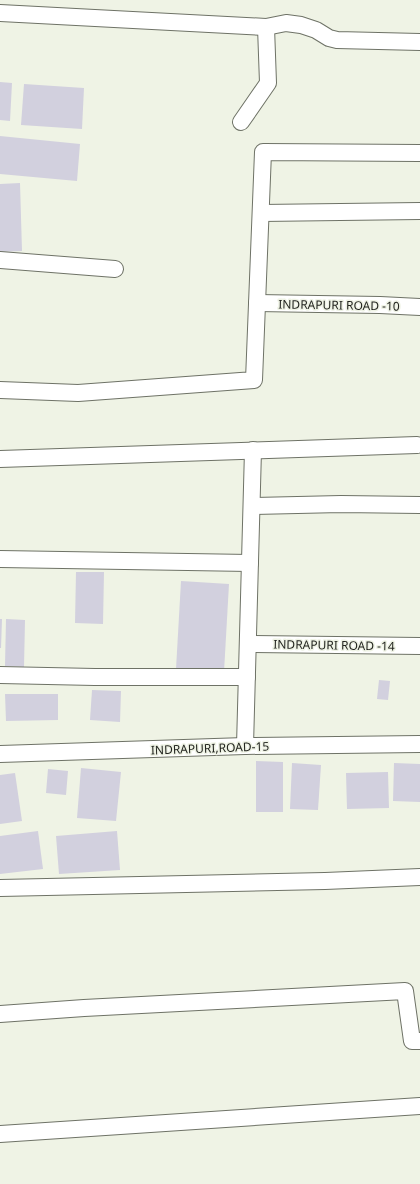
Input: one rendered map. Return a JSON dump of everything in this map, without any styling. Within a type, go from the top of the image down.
[{"type":"street","points":[[0,13],[266,27],[286,23],[301,25],[316,30],[329,38],[338,40],[420,42]]},
{"type":"street","points":[[241,122],[268,83],[266,27]]},
{"type":"street","points":[[0,390],[78,393],[254,380],[263,152],[420,153]]},
{"type":"street","points":[[260,213],[420,211]]},
{"type":"street","points":[[0,260],[115,268]]},
{"type":"street","name":"INDRAPURI ROAD -10","points":[[257,304],[380,305],[420,308]]},
{"type":"street","points":[[0,459],[417,445]]},
{"type":"street","points":[[245,746],[253,450]]},
{"type":"street","points":[[252,506],[341,504],[420,505]]},
{"type":"street","points":[[0,558],[250,563]]},
{"type":"street","name":"INDRAPURI ROAD -14","points":[[248,644],[420,646]]},
{"type":"street","points":[[0,675],[95,677],[247,677]]},
{"type":"street","name":"INDRAPURI,ROAD-15","points":[[0,754],[245,746],[420,744]]},
{"type":"street","points":[[0,888],[325,881],[420,877]]},
{"type":"street","points":[[0,1014],[405,991],[412,1042],[420,1040]]},
{"type":"street","points":[[0,1134],[420,1106]]},
{"type":"building","points":[[0,82],[12,83],[10,121],[0,120]]},
{"type":"building","points":[[24,84],[84,88],[82,129],[21,125]]},
{"type":"building","points":[[0,136],[80,144],[77,181],[0,174]]},
{"type":"building","points":[[20,183],[22,251],[0,252],[0,184]]},
{"type":"building","points":[[76,572],[104,572],[103,624],[75,623]]},
{"type":"building","points":[[181,581],[229,584],[224,672],[176,669]]},
{"type":"building","points":[[0,619],[2,619],[1,648],[0,648]]},
{"type":"building","points":[[6,619],[25,620],[24,667],[5,666]]},
{"type":"building","points":[[379,680],[390,681],[388,700],[377,699]]},
{"type":"building","points":[[92,690],[121,691],[120,722],[90,720]]},
{"type":"building","points":[[5,694],[58,694],[58,720],[6,721]]},
{"type":"building","points":[[256,761],[283,762],[283,812],[256,812]]},
{"type":"building","points":[[292,763],[321,765],[318,810],[290,809]]},
{"type":"building","points":[[394,763],[420,764],[420,802],[393,801]]},
{"type":"building","points":[[81,768],[121,772],[116,821],[77,818]]},
{"type":"building","points":[[48,769],[68,771],[66,795],[46,793]]},
{"type":"building","points":[[388,772],[389,808],[347,809],[346,773]]},
{"type":"building","points":[[15,773],[22,821],[0,824],[0,775]]},
{"type":"building","points":[[38,831],[43,869],[0,874],[0,836]]},
{"type":"building","points":[[117,831],[120,870],[59,874],[56,836]]}]
